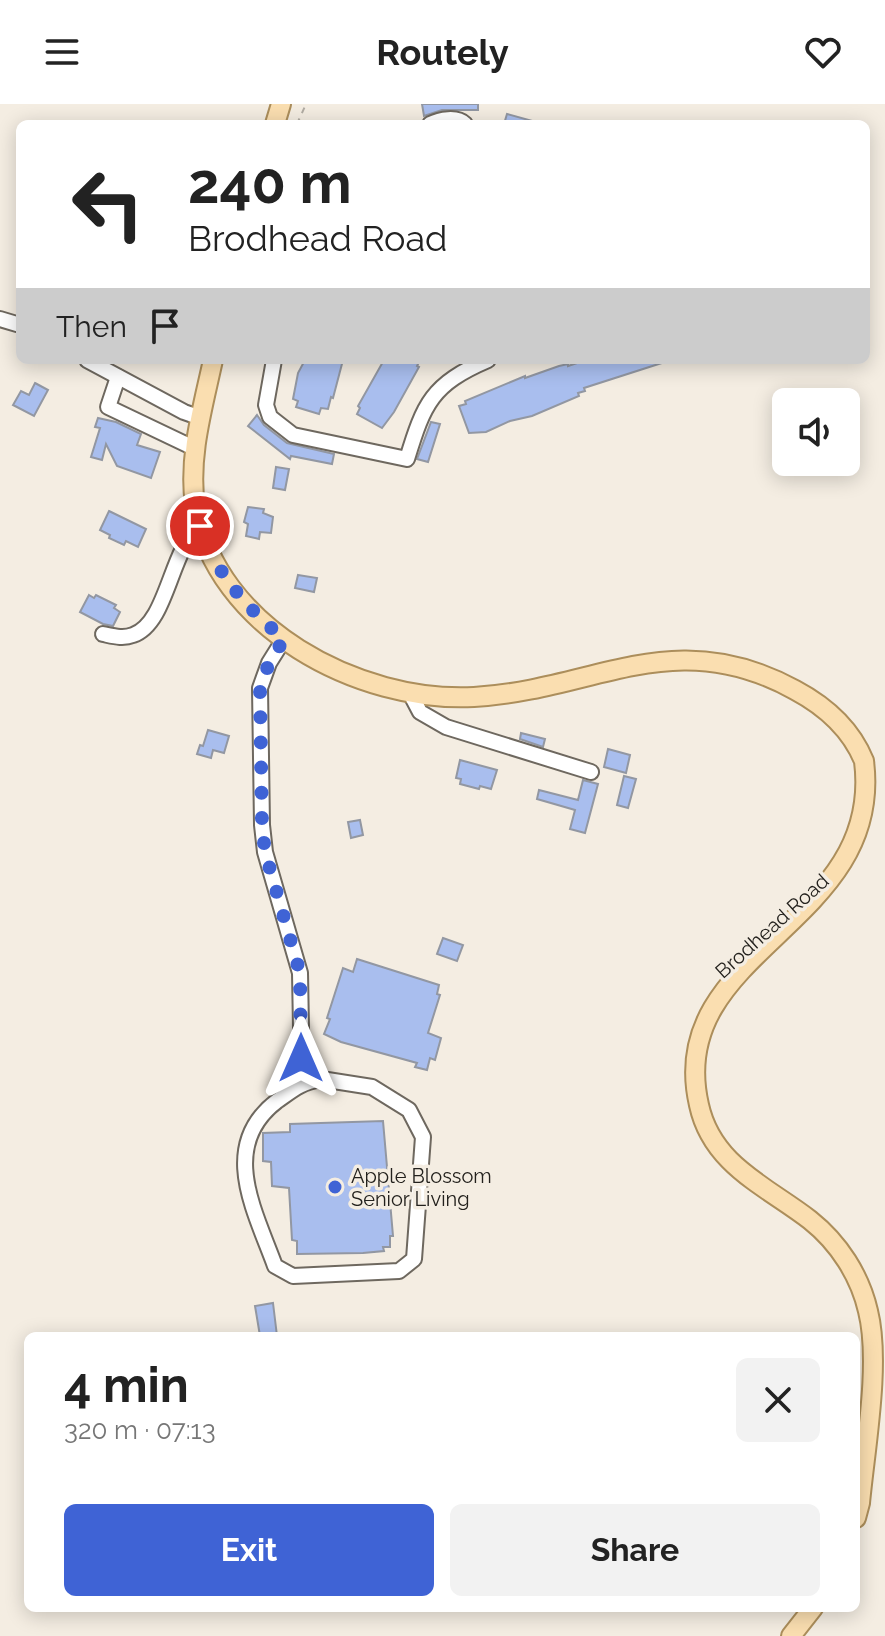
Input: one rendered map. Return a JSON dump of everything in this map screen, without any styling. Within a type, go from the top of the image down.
[{"type":"main road","points":[[212,364],[196,449],[193,484],[200,526],[214,562],[225,579],[284,639],[344,674],[375,685],[441,697],[507,693],[678,659],[715,661],[752,670],[810,698],[826,710],[850,735],[865,761],[873,790],[874,820],[862,863]]},
{"type":"main road","name":"Brodhead Road","points":[[837,900],[741,982],[721,1004],[700,1043],[696,1088],[708,1130],[724,1155],[745,1176],[824,1232],[847,1261],[863,1295],[872,1331],[873,1368],[860,1503]]},
{"type":"main road","points":[[791,1636],[810,1612]]},
{"type":"street","points":[[94,364],[201,418]]},
{"type":"street","points":[[273,364],[266,405],[270,417],[293,435],[407,459],[426,408],[439,388],[460,372],[479,364]]},
{"type":"street","points":[[118,377],[108,407],[196,449]]},
{"type":"street","points":[[103,634],[123,638],[137,634],[145,626],[168,587],[189,535],[200,526]]},
{"type":"street","points":[[284,639],[269,663],[260,688],[262,825],[265,852],[300,973],[302,1083]]},
{"type":"street","points":[[410,693],[420,712],[446,727],[591,772]]},
{"type":"street","points":[[321,1079],[372,1087],[409,1110],[423,1137],[414,1259],[399,1271],[293,1276],[275,1266],[248,1194],[244,1158],[251,1129],[265,1110],[302,1083],[321,1079]]},
{"type":"building","points":[[422,104],[478,104],[478,110],[442,110],[424,116]]},
{"type":"building","points":[[507,114],[529,120],[505,120]]},
{"type":"building","points":[[303,364],[342,364],[328,409],[321,408],[319,414],[296,407],[298,401],[293,399]]},
{"type":"building","points":[[382,364],[418,364],[394,412],[382,428],[357,414],[358,406]]},
{"type":"building","points":[[659,364],[584,388],[585,391],[578,393],[579,396],[532,416],[510,421],[486,432],[469,433],[459,406],[466,404],[465,401],[525,376],[568,366]]},
{"type":"building","points":[[35,383],[48,390],[34,416],[13,405],[21,391],[29,395]]},
{"type":"building","points":[[257,415],[264,425],[287,443],[334,454],[332,464],[291,456],[290,459],[248,426]]},
{"type":"building","points":[[98,418],[116,422],[141,434],[137,445],[160,452],[151,478],[117,466],[106,444],[102,460],[91,457],[100,428],[95,427]]},
{"type":"building","points":[[431,422],[440,424],[428,462],[417,459]]},
{"type":"building","points":[[276,467],[289,469],[285,490],[273,488]]},
{"type":"building","points":[[248,507],[264,509],[263,513],[273,517],[271,533],[260,532],[259,539],[246,536],[248,524],[244,522]]},
{"type":"building","points":[[109,511],[146,529],[138,547],[126,541],[124,545],[100,530]]},
{"type":"building","points":[[298,575],[317,578],[314,592],[295,588]]},
{"type":"building","points":[[89,595],[94,598],[96,595],[116,605],[114,608],[120,612],[113,626],[80,612]]},
{"type":"building","points":[[208,730],[229,736],[224,753],[213,750],[211,758],[197,754]]},
{"type":"building","points":[[521,733],[545,739],[543,747],[520,739]]},
{"type":"building","points":[[608,749],[630,755],[626,773],[604,767]]},
{"type":"building","points":[[460,760],[497,770],[491,789],[460,784],[461,779],[456,778]]},
{"type":"building","points":[[624,776],[636,779],[628,808],[617,805]]},
{"type":"building","points":[[583,780],[598,784],[585,833],[570,829],[575,810],[537,799],[539,790],[578,800]]},
{"type":"building","points":[[360,820],[363,835],[351,838],[348,822]]},
{"type":"building","points":[[443,938],[463,945],[457,961],[437,954]]},
{"type":"building","points":[[357,959],[439,985],[437,994],[440,995],[428,1033],[441,1038],[435,1060],[430,1058],[427,1070],[415,1067],[417,1063],[341,1042],[324,1034],[343,968],[353,972]]},
{"type":"building","name":"Apple Blossom Senior Living","points":[[383,1121],[393,1236],[390,1236],[390,1247],[383,1247],[384,1251],[363,1253],[297,1254],[297,1241],[292,1240],[289,1188],[272,1186],[271,1162],[263,1161],[263,1133],[290,1132],[290,1124]]},
{"type":"building","points":[[273,1303],[277,1332],[259,1332],[255,1306]]},
{"type":"place","name":"Apple Blossom Senior Living","points":[[335,1187]]},
{"type":"route","points":[[200,526],[214,562],[225,579],[241,599],[284,639],[263,675],[260,688],[262,825],[265,852],[300,973],[301,1058]]}]
